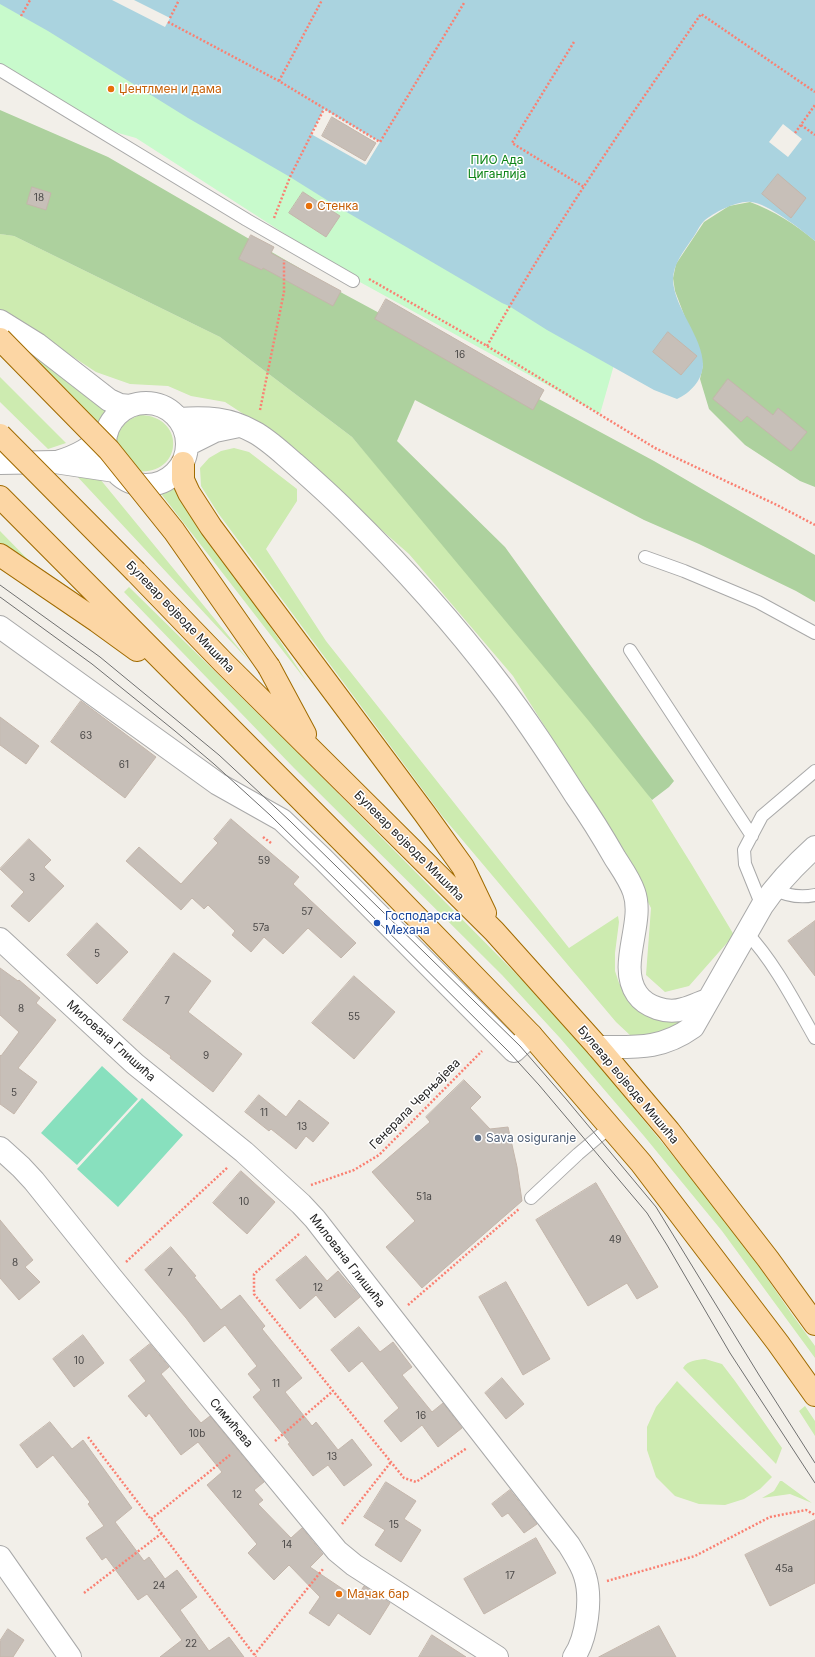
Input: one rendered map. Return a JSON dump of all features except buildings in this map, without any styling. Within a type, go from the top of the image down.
[{"type":"main road","points":[[0,339],[109,450],[174,531],[269,667],[316,755]]},
{"type":"main road","name":"Булевар војводе Мишића","points":[[0,435],[223,662],[494,931],[598,1047],[669,1132],[768,1259],[815,1324]]},
{"type":"main road","points":[[185,454],[183,480],[188,493],[211,527],[442,838],[462,867],[494,931]]},
{"type":"main road","points":[[0,497],[367,866],[531,1035],[610,1127],[672,1204],[778,1343],[815,1396]]},
{"type":"main road","points":[[0,555],[120,637],[217,715]]},
{"type":"street","points":[[0,321],[37,344],[109,400],[120,405],[130,406]]},
{"type":"street","points":[[55,462],[86,451],[106,432],[112,421],[120,412],[130,406],[140,403],[151,403],[167,409],[179,419],[185,432],[185,454]]},
{"type":"street","points":[[179,419],[205,417],[216,418],[248,429],[281,452],[327,492],[416,582],[498,682],[556,765],[628,879],[634,893],[636,912],[630,971],[632,983],[637,994],[646,1003],[668,1011],[682,1010],[707,1000]]},
{"type":"street","points":[[106,432],[106,452],[109,462],[115,471],[134,483],[151,484],[167,479],[176,472],[185,454],[215,431],[248,429]]},
{"type":"street","points":[[0,463],[55,462],[115,471]]},
{"type":"street","points":[[0,627],[218,784],[282,820],[323,858],[514,1050],[531,1035]]},
{"type":"street","points":[[598,1047],[647,1047],[681,1035],[693,1027],[707,1000],[733,958],[746,932],[768,897],[800,860],[815,847]]},
{"type":"street","name":"Милована Глишића","points":[[0,939],[135,1064],[244,1152],[289,1193],[315,1220],[569,1545],[580,1563],[588,1587],[588,1610],[584,1634],[576,1656]]},
{"type":"street","name":"Симићева","points":[[3,1156],[34,1181],[246,1442],[337,1551],[354,1565],[498,1657]]},
{"type":"street","points":[[0,1557],[70,1657]]},
{"type":"lane","points":[[0,70],[283,241],[358,278]]},
{"type":"lane","points":[[645,556],[758,602],[815,633]]},
{"type":"lane","points":[[630,650],[752,836]]},
{"type":"lane","points":[[815,771],[762,816],[744,850],[745,864],[768,897],[784,894],[800,897],[815,895]]},
{"type":"lane","points":[[746,932],[758,945],[775,969],[815,1038]]},
{"type":"lane","points":[[531,1198],[578,1154],[610,1127]]},
{"type":"path","points":[[21,16],[30,0]]},
{"type":"path","points":[[170,18],[179,0]]},
{"type":"path","points":[[279,81],[322,0]]},
{"type":"path","points":[[168,22],[279,81],[380,142],[464,3]]},
{"type":"path","points":[[487,346],[509,306],[622,126],[701,14],[815,92]]},
{"type":"path","points":[[574,42],[512,142],[584,187]]},
{"type":"path","points":[[795,133],[815,105]]},
{"type":"path","points":[[272,224],[290,177],[324,109]]},
{"type":"path","points":[[801,125],[815,135]]},
{"type":"path","points":[[248,429],[284,292],[283,241]]},
{"type":"path","points":[[358,278],[487,346],[655,448],[815,525]]},
{"type":"path","name":"Генерала Черњајева","points":[[289,1193],[354,1170],[379,1154],[484,1049]]},
{"type":"path","points":[[111,1277],[244,1152]]},
{"type":"path","points":[[417,1298],[515,1212]]},
{"type":"path","points":[[315,1220],[254,1274],[254,1294],[404,1478],[416,1482],[484,1437]]},
{"type":"path","points":[[290,1429],[333,1391]]},
{"type":"path","points":[[88,1437],[255,1656],[337,1551]]},
{"type":"path","points":[[151,1519],[246,1442]]},
{"type":"path","points":[[350,1516],[391,1462]]},
{"type":"path","points":[[588,1587],[695,1556],[770,1517],[806,1510],[815,1514]]},
{"type":"path","points":[[84,1593],[162,1533]]},
{"type":"green space","name":"ПИО Ада Циганлија","points":[[0,0],[718,0],[600,414],[358,281],[136,138],[104,129],[0,71]]},
{"type":"green space","points":[[0,110],[108,157],[344,294],[654,461],[815,555],[815,602],[796,591],[699,544],[644,520],[415,400],[397,441],[505,547],[674,781],[669,787],[652,800],[588,720],[352,437],[220,337],[14,236],[0,234]]},
{"type":"green space","points":[[750,202],[784,218],[815,241],[815,487],[800,481],[745,445],[709,409],[700,379],[703,365],[675,291],[673,278],[676,264],[704,222],[729,206]]},
{"type":"green space","points":[[0,234],[14,236],[220,337],[352,437],[618,746],[692,865],[734,935],[689,986],[665,992],[646,975],[651,908],[618,843],[513,676],[409,554],[265,428],[225,402],[191,396],[168,386],[130,384],[96,372],[0,309]]},
{"type":"green space","points":[[2,332],[112,411],[100,425]]},
{"type":"green space","points":[[0,377],[66,443],[48,449],[0,402]]},
{"type":"green space","points":[[140,415],[155,418],[166,425],[172,435],[173,446],[170,456],[163,465],[152,470],[136,471],[116,443],[121,428],[131,419]]},
{"type":"green space","points":[[234,448],[249,452],[297,489],[297,501],[266,549],[326,641],[569,948],[618,916],[619,922],[615,953],[615,971],[619,983],[627,994],[686,1016],[675,1025],[662,1032],[632,1037],[616,1022],[443,817],[218,513],[201,486],[200,468],[209,458],[221,451]]},
{"type":"green space","points":[[74,473],[100,479],[250,662]]},
{"type":"green space","points":[[175,482],[307,682],[159,491]]},
{"type":"green space","points":[[0,531],[44,576],[0,547]]},
{"type":"green space","points":[[129,587],[302,757],[527,985],[601,1068],[736,1233],[815,1346],[815,1358],[722,1231],[644,1136],[560,1038],[502,975],[294,768],[124,592]]},
{"type":"green space","points":[[102,1066],[138,1099],[77,1165],[41,1133]]},
{"type":"green space","points":[[142,1098],[183,1135],[118,1207],[77,1169]]},
{"type":"green space","points":[[705,1359],[722,1364],[782,1448],[776,1464],[683,1368],[690,1362]]},
{"type":"green space","points":[[677,1381],[772,1477],[760,1489],[744,1499],[725,1505],[699,1504],[675,1496],[656,1477],[647,1450],[647,1427],[656,1407]]},
{"type":"green space","points":[[805,1406],[815,1421],[815,1436],[799,1411]]},
{"type":"green space","points":[[780,1481],[812,1503],[790,1494],[762,1498],[774,1491]]},
{"type":"water","name":"ПИО Ада Циганлија","points":[[0,0],[815,0],[815,241],[775,212],[751,202],[739,203],[726,208],[713,214],[702,223],[680,258],[673,274],[678,301],[694,333],[702,354],[703,365],[698,381],[691,390],[677,399],[654,390],[547,330],[509,306],[338,207],[290,177],[188,118],[48,31],[0,4]]},
{"type":"pier","points":[[112,0],[134,0],[170,18],[165,27]]},
{"type":"pier","points":[[324,109],[380,142],[366,165],[311,134]]},
{"type":"pier","points":[[783,124],[802,139],[788,157],[769,142]]},
{"type":"tram line","points":[[0,585],[100,657],[219,755],[290,821],[520,1046],[656,1207],[815,1463]]},
{"type":"tram line","points":[[0,597],[92,664],[214,764],[270,815],[509,1052],[539,1085],[647,1213],[730,1353],[815,1483]]},
{"type":"place","name":"Џентлмен и дама","points":[[111,89]]},
{"type":"place","name":"Стенка","points":[[309,206]]},
{"type":"place","name":"Господарска Механа","points":[[377,923]]},
{"type":"place","name":"Sava osiguranje","points":[[478,1138]]},
{"type":"place","name":"Мачак бар","points":[[339,1594]]}]
